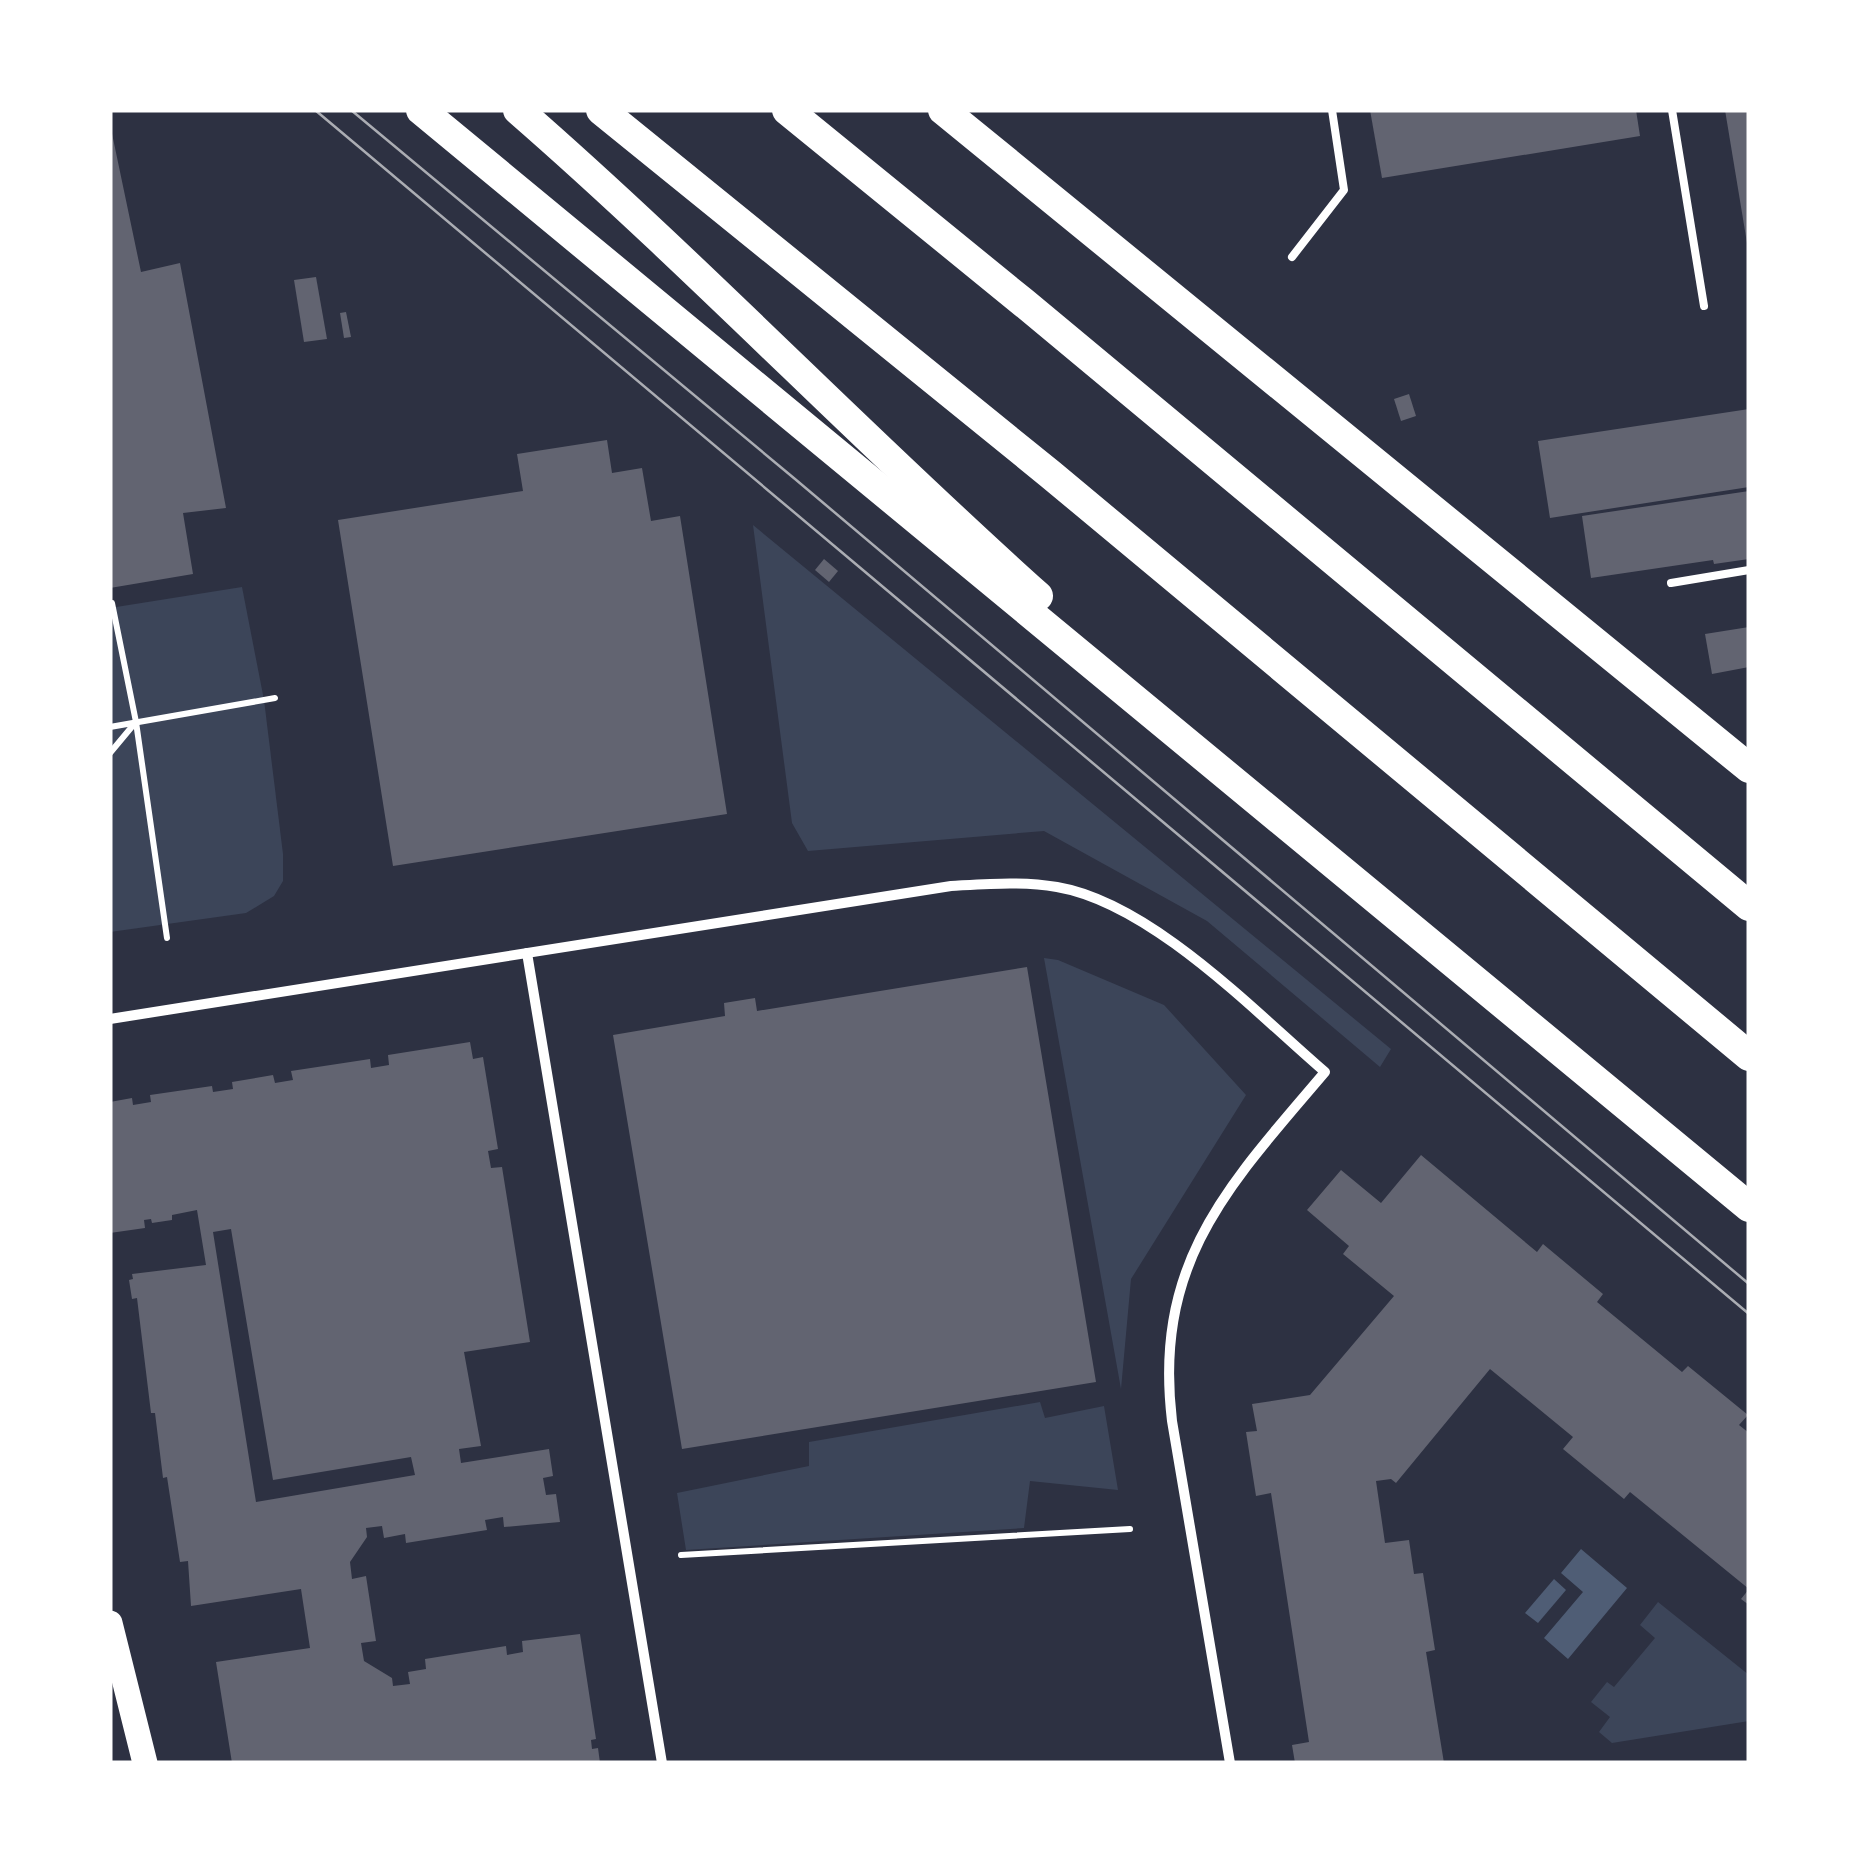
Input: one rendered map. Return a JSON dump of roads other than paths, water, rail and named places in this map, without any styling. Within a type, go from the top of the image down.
[{"type":"highway","points":[[421,110],[1749,1207]]},
{"type":"highway","points":[[518,110],[606,187],[1250,797]]},
{"type":"highway","points":[[601,110],[1050,474],[1749,1056]]},
{"type":"highway","points":[[787,110],[1749,906]]},
{"type":"highway","points":[[943,110],[1749,768]]},
{"type":"main road","points":[[110,1623],[145,1763]]},
{"type":"street","points":[[110,1019],[951,886],[1014,883],[1061,888],[1128,915],[1176,945],[1325,1072],[1220,1200],[1183,1275],[1170,1329],[1167,1382],[1172,1421],[1230,1763]]},
{"type":"street","points":[[527,953],[662,1763]]},
{"type":"lane","points":[[1292,258],[1344,190],[1332,110]]},
{"type":"lane","points":[[1672,110],[1704,306]]},
{"type":"lane","points":[[1670,583],[1749,570]]},
{"type":"tram line","points":[[315,110],[1749,1314]]},
{"type":"tram line","points":[[351,110],[1749,1284]]}]
